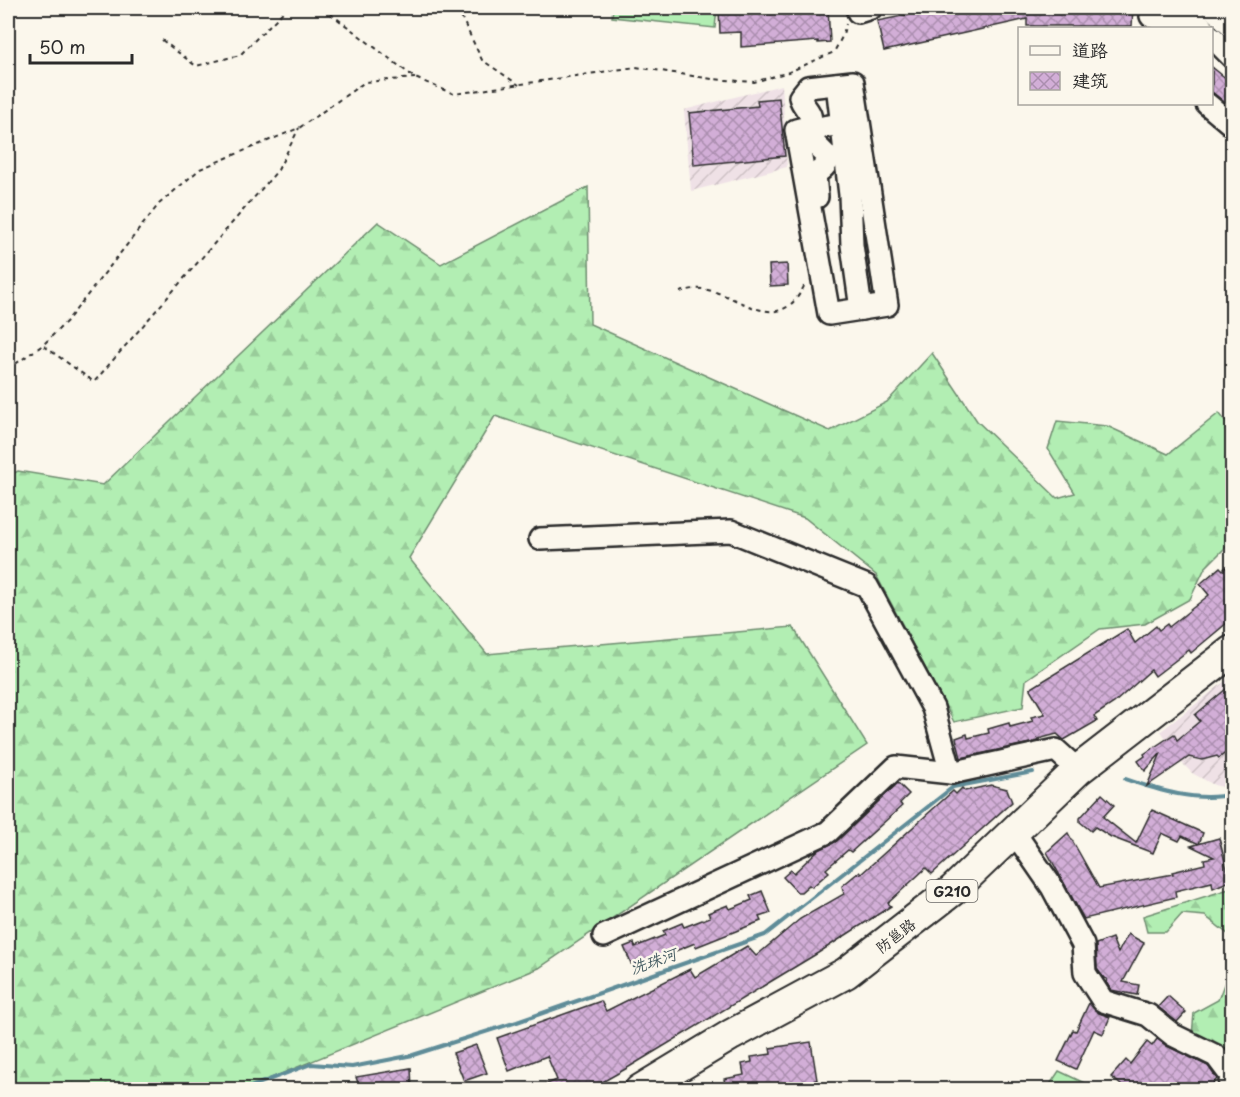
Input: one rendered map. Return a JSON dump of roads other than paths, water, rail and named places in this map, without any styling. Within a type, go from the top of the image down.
[{"type":"highway","name":"防邕路","points":[[640,1089],[731,1035],[846,973],[953,890],[1078,770],[1233,651]]},
{"type":"street","points":[[1183,8],[1202,27]]},
{"type":"street","points":[[1212,8],[1233,26]]},
{"type":"street","points":[[1150,17],[1179,27]]},
{"type":"street","points":[[1213,38],[1233,57]]},
{"type":"street","points":[[1213,56],[1233,73]]},
{"type":"street","points":[[840,84],[852,246],[867,308]]},
{"type":"street","points":[[840,84],[862,244],[867,308]]},
{"type":"street","points":[[829,314],[796,130],[808,126],[811,121],[809,110],[801,103],[800,97],[803,91],[808,87],[840,84]]},
{"type":"street","points":[[1208,105],[1233,125]]},
{"type":"street","points":[[829,314],[815,174],[825,167],[828,160],[827,153],[812,141],[816,130],[822,127],[842,125]]},
{"type":"street","points":[[829,314],[867,308]]},
{"type":"street","points":[[540,539],[731,531],[867,586],[933,708],[951,773]]},
{"type":"street","points":[[604,936],[828,832],[897,767],[951,773],[1056,750],[1078,770]]},
{"type":"street","points":[[1014,832],[1052,887],[1083,945],[1085,973],[1103,1001],[1148,1015],[1173,1035],[1216,1056],[1231,1076],[1230,1089]]},
{"type":"waterway","name":"洗珠河","points":[[242,1090],[311,1064],[352,1067],[413,1055],[517,1022],[765,935],[953,787],[1033,772]]},
{"type":"waterway","name":"洗珠河","points":[[1125,779],[1164,791],[1192,796],[1232,794]]}]
